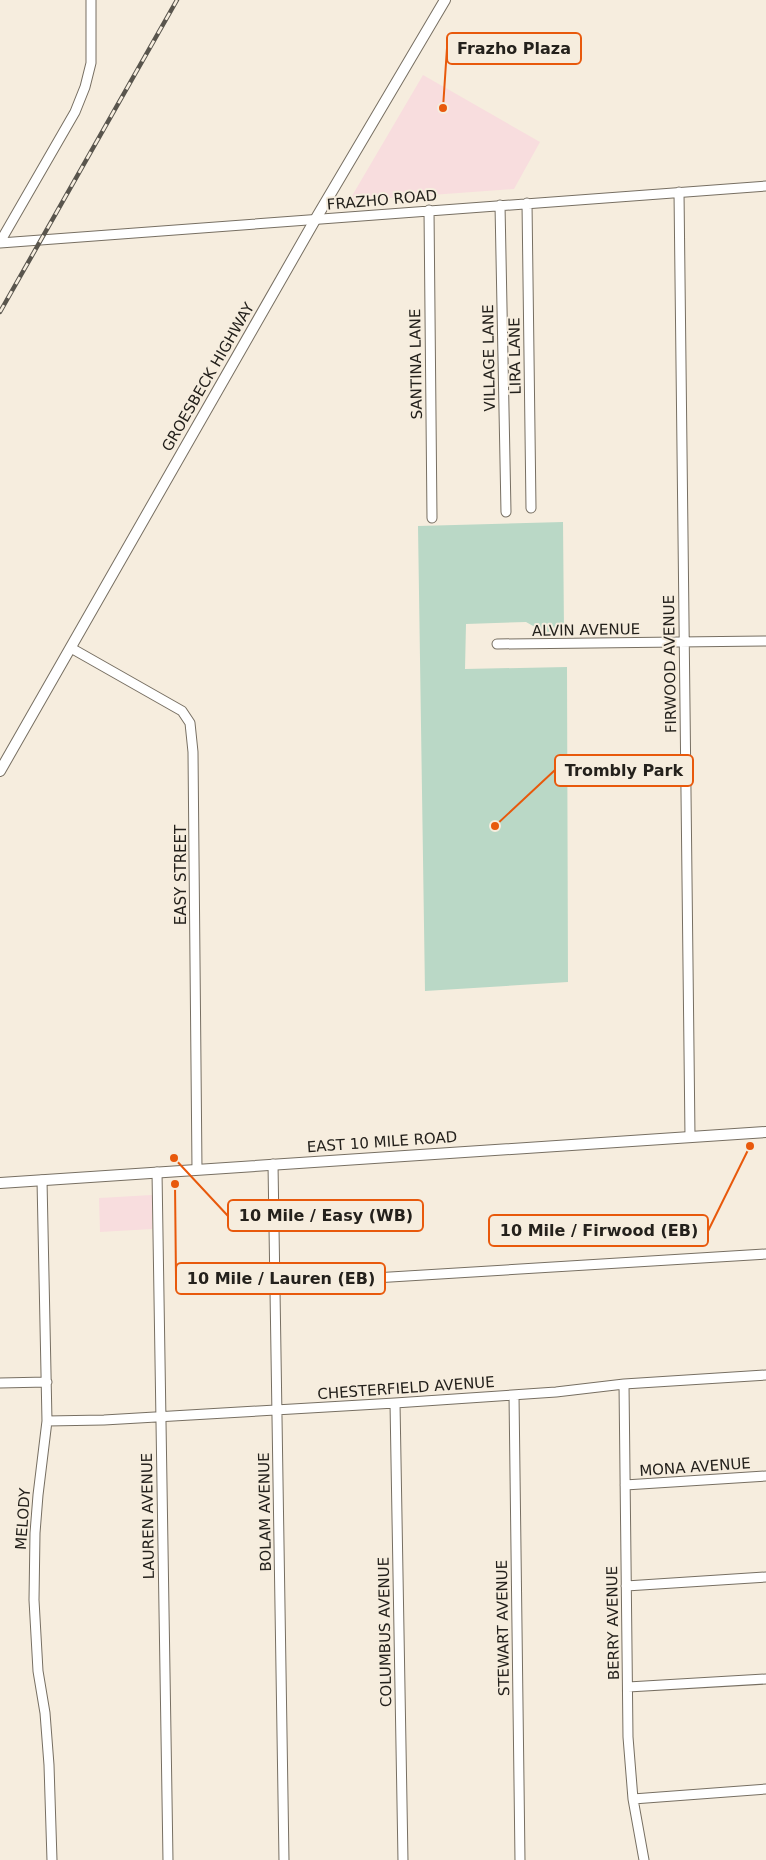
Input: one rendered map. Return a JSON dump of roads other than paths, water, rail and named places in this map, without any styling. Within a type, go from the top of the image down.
[{"type":"main road","name":"GROESBECK HIGHWAY","points":[[0,771],[315,220],[445,0]]},
{"type":"main road","name":"EAST 10 MILE ROAD","points":[[0,1183],[766,1132]]},
{"type":"street","points":[[0,242],[82,97],[91,63],[90,0]]},
{"type":"street","name":"FRAZHO ROAD","points":[[0,242],[766,186]]},
{"type":"street","name":"FIRWOOD AVENUE","points":[[678,192],[690,1136]]},
{"type":"street","name":"LIRA LANE","points":[[527,203],[530,508]]},
{"type":"street","name":"VILLAGE LANE","points":[[500,205],[506,512]]},
{"type":"street","name":"SANTINA LANE","points":[[429,210],[432,518]]},
{"type":"street","name":"ALVIN AVENUE","points":[[497,644],[766,642]]},
{"type":"street","name":"EASY STREET","points":[[71,648],[182,711],[190,723],[193,752],[194,808],[197,1169]]},
{"type":"street","name":"BOLAM AVENUE","points":[[273,1164],[284,1860]]},
{"type":"street","name":"LAUREN AVENUE","points":[[157,1172],[168,1860]]},
{"type":"street","name":"MELODY","points":[[42,1180],[47,1421],[35,1533],[34,1600],[38,1671],[45,1713],[49,1765],[52,1860]]},
{"type":"street","points":[[276,1284],[766,1254]]},
{"type":"street","name":"CHESTERFIELD AVENUE","points":[[47,1421],[104,1420],[395,1403],[556,1392],[624,1384],[766,1375]]},
{"type":"street","points":[[0,1383],[47,1382]]},
{"type":"street","name":"BERRY AVENUE","points":[[624,1384],[628,1737],[633,1799],[644,1860]]},
{"type":"street","name":"STEWART AVENUE","points":[[514,1395],[520,1860]]},
{"type":"street","name":"COLUMBUS AVENUE","points":[[395,1403],[402,1860]]},
{"type":"street","name":"MONA AVENUE","points":[[625,1485],[766,1476]]},
{"type":"street","points":[[626,1586],[766,1577]]},
{"type":"street","points":[[628,1687],[766,1679]]},
{"type":"street","points":[[633,1799],[766,1789]]},
{"type":"street","points":[[638,1860],[644,1860]]},
{"type":"railway","points":[[0,312],[177,0]]},
{"type":"place","name":"Frazho Plaza","points":[[443,108]]},
{"type":"place","name":"Trombly Park","points":[[495,826]]},
{"type":"place","name":"10 Mile / Firwood (EB)","points":[[750,1146]]},
{"type":"place","name":"10 Mile / Easy (WB)","points":[[174,1158]]},
{"type":"place","name":"10 Mile / Lauren (EB)","points":[[175,1184]]}]
